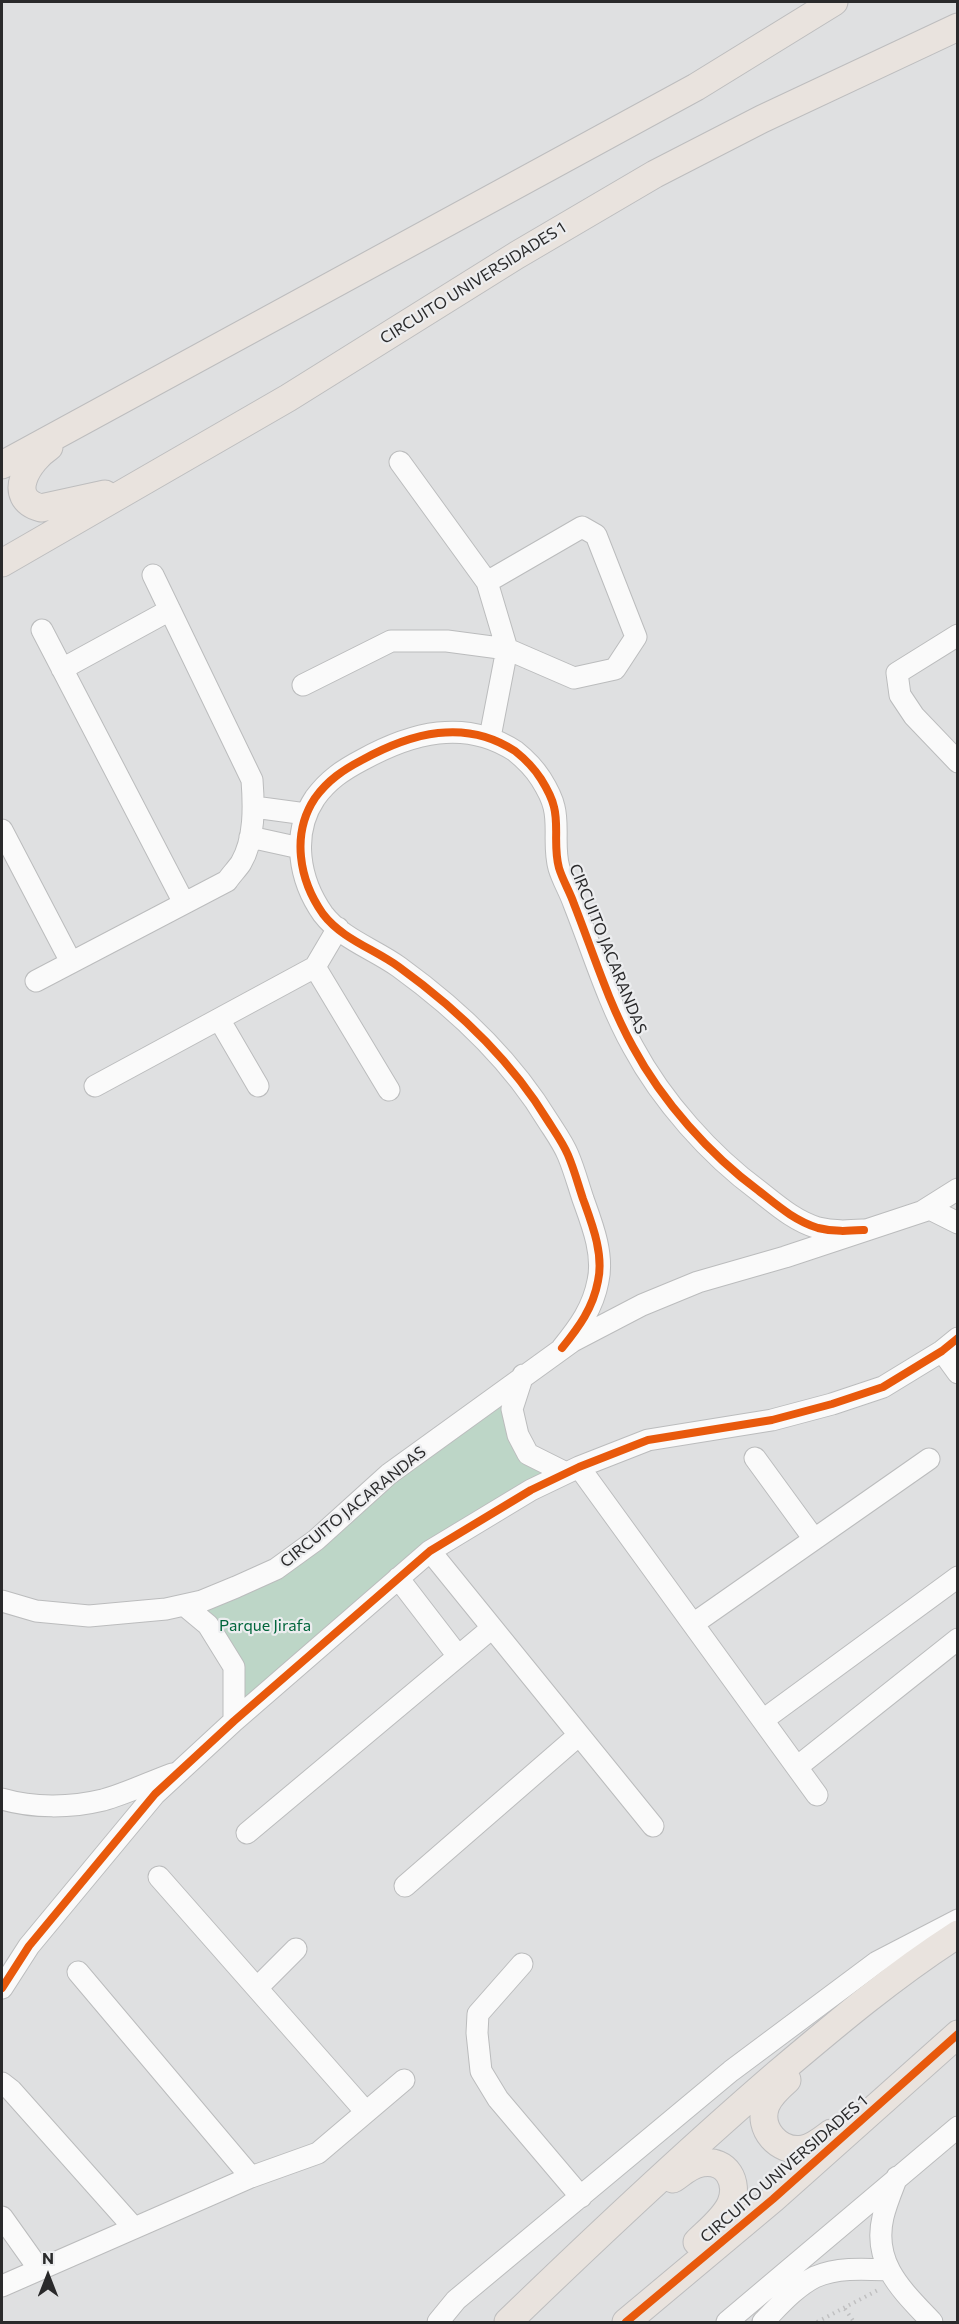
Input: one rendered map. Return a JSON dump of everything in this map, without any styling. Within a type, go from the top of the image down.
[{"type":"main road","points":[[2,465],[696,87],[834,2]]},
{"type":"main road","name":"CIRCUITO UNIVERSIDADES 1","points":[[2,563],[288,398],[517,255],[655,174],[762,119],[957,27]]},
{"type":"main road","points":[[94,415],[45,450],[31,464],[22,481],[25,500],[41,508],[134,487]]},
{"type":"main road","points":[[508,2322],[602,2230],[717,2126],[860,2003],[957,1934]]},
{"type":"main road","points":[[860,2003],[771,2096],[766,2105],[764,2115],[769,2135],[785,2148],[806,2148],[815,2144],[834,2131],[893,2078],[955,2036]]},
{"type":"main road","name":"CIRCUITO UNIVERSIDADES 1","points":[[626,2322],[773,2199],[955,2036]]},
{"type":"main road","points":[[602,2230],[693,2165],[703,2162],[714,2163],[723,2167],[731,2175],[734,2184],[731,2203],[725,2214],[629,2304],[614,2322]]},
{"type":"street","points":[[400,462],[487,582],[507,649],[490,737]]},
{"type":"street","points":[[303,685],[391,641],[447,641],[507,649],[574,678],[615,669],[636,637],[596,535],[582,527],[487,582]]},
{"type":"street","points":[[36,981],[227,881],[242,862],[254,807],[252,780],[153,575]]},
{"type":"street","points":[[63,669],[170,610]]},
{"type":"street","points":[[42,630],[184,903]]},
{"type":"street","points":[[957,635],[897,673],[900,695],[914,716],[957,762]]},
{"type":"street","name":"CIRCUITO JACARANDAS","points":[[2,1601],[36,1611],[88,1616],[129,1613],[202,1600],[276,1569],[316,1540],[389,1474],[562,1348],[587,1314],[598,1281],[600,1266],[593,1230],[567,1151],[520,1080],[485,1040],[400,967],[326,918],[311,893],[301,866],[301,832],[306,814],[330,780],[386,746],[439,732],[460,732],[490,737],[503,742],[524,757],[543,782],[555,808],[555,839],[560,870],[617,1015],[651,1076],[717,1156],[784,1211],[800,1221],[826,1230],[844,1232],[864,1230]]},
{"type":"street","points":[[254,807],[306,814]]},
{"type":"street","points":[[2,830],[71,962]]},
{"type":"street","points":[[249,837],[300,848]]},
{"type":"street","points":[[95,1086],[315,967],[338,928]]},
{"type":"street","points":[[315,967],[389,1090]]},
{"type":"street","points":[[219,1019],[258,1086]]},
{"type":"street","points":[[923,1211],[957,1189]]},
{"type":"street","points":[[562,1348],[642,1305],[698,1282],[930,1209],[957,1222]]},
{"type":"street","points":[[2,1988],[29,1946],[155,1794],[234,1721],[430,1551],[531,1490],[572,1470],[648,1440],[772,1420],[832,1404],[883,1387],[950,1344],[957,1373]]},
{"type":"street","points":[[524,1375],[512,1409],[518,1436],[528,1454],[572,1470],[693,1624],[817,1795]]},
{"type":"street","points":[[755,1458],[813,1539]]},
{"type":"street","points":[[693,1624],[929,1459]]},
{"type":"street","points":[[430,1551],[653,1826]]},
{"type":"street","points":[[763,1720],[957,1577]]},
{"type":"street","points":[[398,1578],[458,1656]]},
{"type":"street","points":[[184,1605],[208,1625],[234,1666],[234,1721]]},
{"type":"street","points":[[247,1833],[492,1628]]},
{"type":"street","points":[[797,1767],[957,1640]]},
{"type":"street","points":[[405,1886],[579,1735]]},
{"type":"street","points":[[2,1800],[58,1806],[103,1800],[180,1771]]},
{"type":"street","points":[[159,1876],[366,2112]]},
{"type":"street","points":[[438,2322],[456,2300],[731,2072],[877,1962],[957,1920]]},
{"type":"street","points":[[258,1989],[296,1949]]},
{"type":"street","points":[[522,1964],[478,2014],[477,2033],[481,2072],[498,2099],[581,2197]]},
{"type":"street","points":[[78,1971],[251,2177]]},
{"type":"street","points":[[2,2286],[251,2177],[318,2153],[404,2080]]},
{"type":"street","points":[[2,2083],[11,2090],[134,2228]]},
{"type":"street","points":[[727,2322],[957,2127]]},
{"type":"street","points":[[897,2177],[883,2217],[881,2238],[892,2276],[932,2322]]},
{"type":"street","points":[[2,2217],[39,2269]]},
{"type":"street","points":[[763,2322],[785,2299],[815,2277],[856,2268],[892,2276]]},
{"type":"path","points":[[817,2322],[845,2308],[892,2276]]},
{"type":"path","points":[[845,2308],[854,2322]]},
{"type":"green space","name":"Parque Jirafa","points":[[524,1375],[518,1435],[566,1473],[404,1572],[234,1721],[229,1660],[184,1605],[236,1587]]},
{"type":"cycle path","points":[[562,1348],[589,1309],[596,1291],[599,1271],[598,1250],[593,1229],[564,1146],[517,1077],[481,1037],[421,983],[339,930],[323,914],[308,887],[301,857],[301,842],[307,812],[315,798],[342,772],[400,743],[438,733],[458,732],[477,735],[496,741],[515,751],[529,764],[543,782],[553,804],[559,868],[608,995],[633,1047],[658,1087],[705,1144],[741,1177],[787,1212],[818,1228],[835,1231],[864,1230]]},
{"type":"cycle path","points":[[2,1988],[29,1946],[155,1794],[234,1721],[430,1551],[531,1490],[579,1467],[648,1440],[772,1420],[883,1387],[942,1351],[958,1338]]},
{"type":"cycle path","points":[[626,2322],[773,2199],[958,2034]]}]
